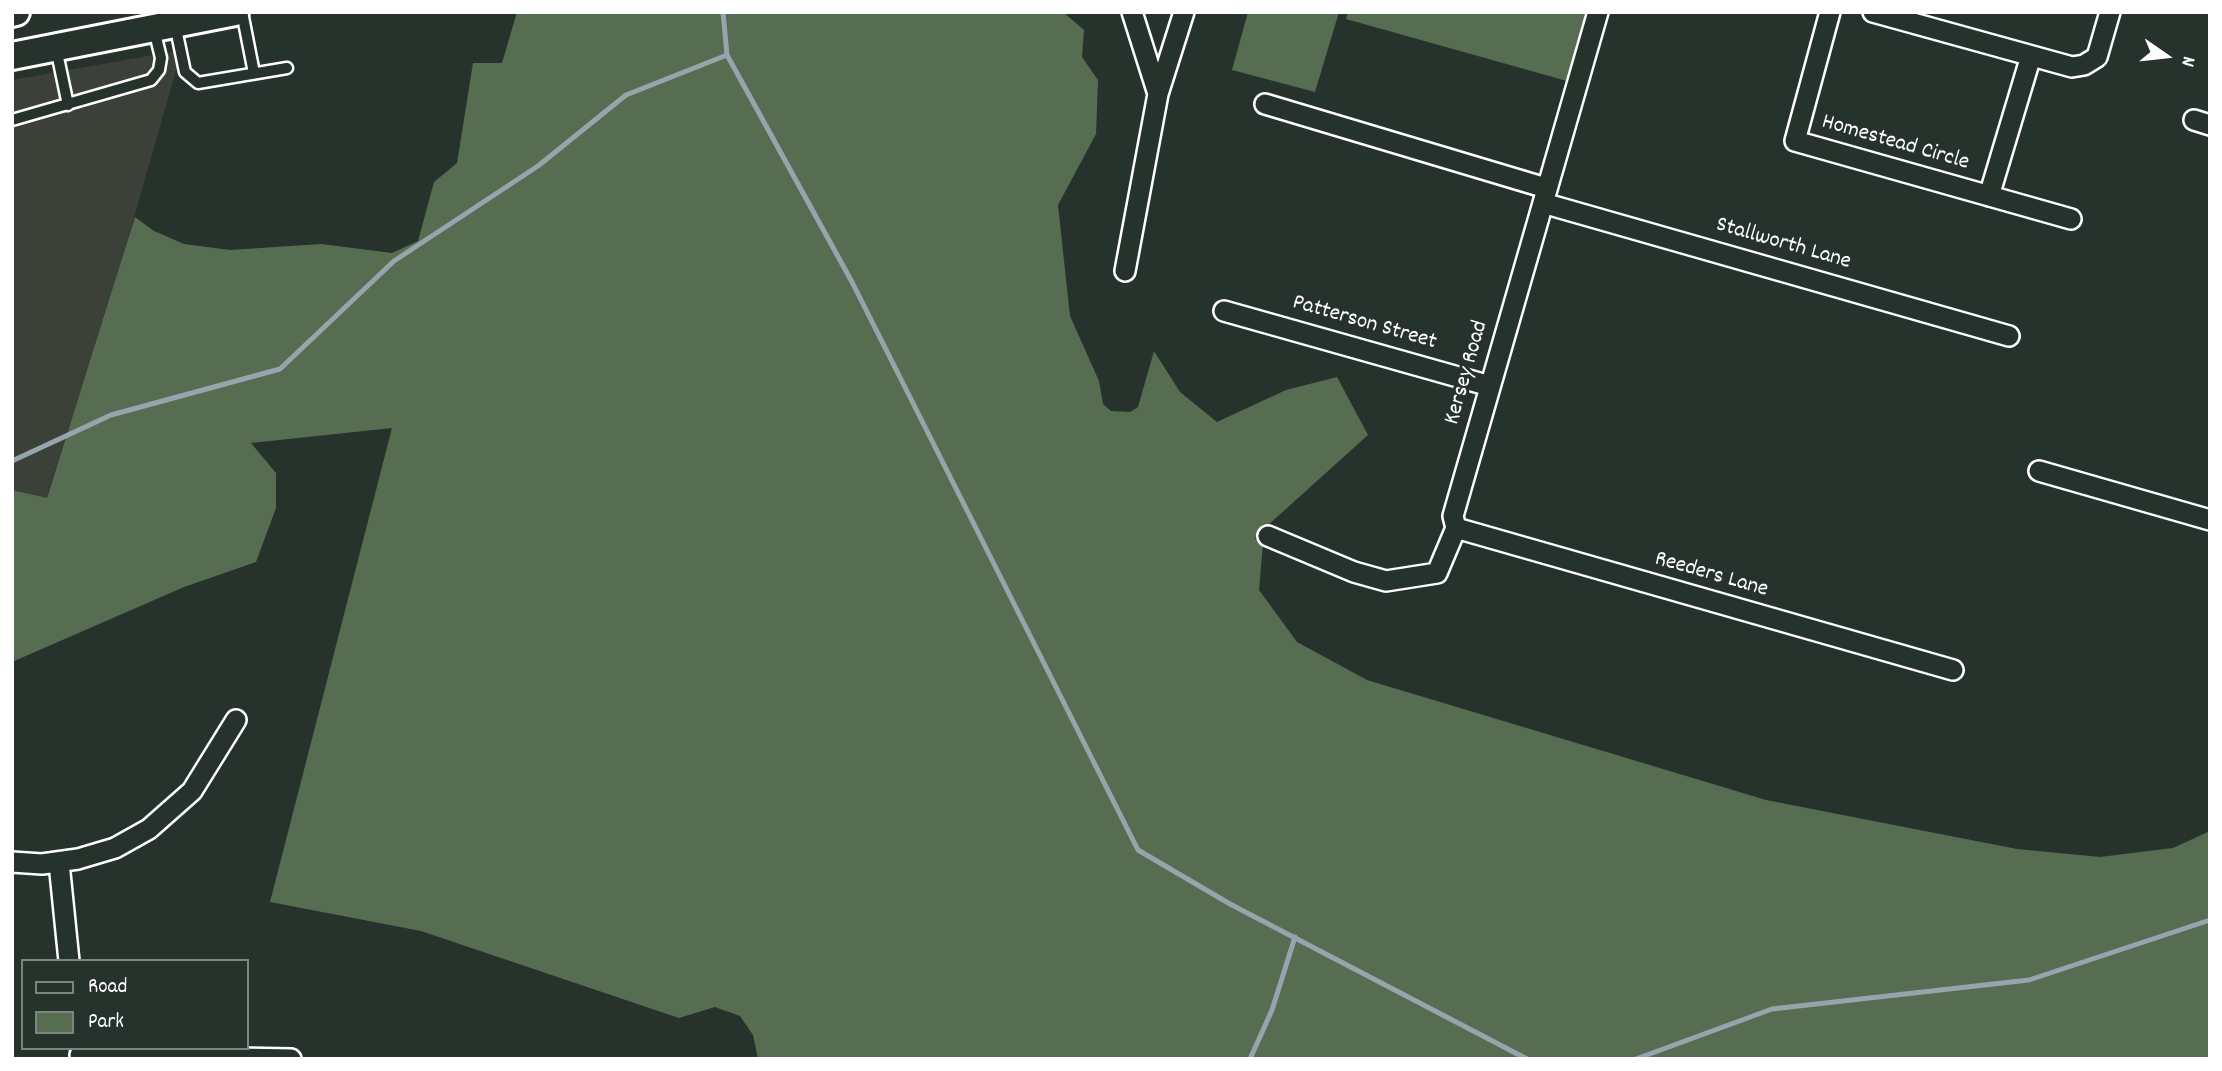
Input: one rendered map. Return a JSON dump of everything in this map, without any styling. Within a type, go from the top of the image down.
[{"type":"main road","points":[[12,56],[167,22],[234,12]]},
{"type":"street","points":[[1132,12],[1158,94]]},
{"type":"street","points":[[1125,271],[1158,94],[1184,12]]},
{"type":"street","name":"Kersey Road","points":[[1268,536],[1354,572],[1387,581],[1437,573],[1456,528],[1453,516],[1598,12]]},
{"type":"street","name":"Homestead Circle","points":[[1830,12],[1795,141],[2071,219]]},
{"type":"street","points":[[1873,12],[2072,67],[2084,65],[2097,57],[2110,12]]},
{"type":"street","name":"Homestead Circle","points":[[1989,196],[2031,56]]},
{"type":"street","name":"Stallworth Lane","points":[[1265,104],[1545,196],[2009,336]]},
{"type":"street","name":"Patterson Street","points":[[1224,311],[1490,386]]},
{"type":"street","points":[[2039,471],[2210,520]]},
{"type":"street","name":"Reeders Lane","points":[[1456,528],[1953,670]]},
{"type":"street","points":[[12,862],[59,863],[115,848],[164,818],[204,776],[236,720]]},
{"type":"street","points":[[59,863],[69,959]]},
{"type":"street","points":[[79,1054],[290,1059]]},
{"type":"lane","points":[[242,12],[254,73]]},
{"type":"lane","points":[[167,22],[186,72],[198,83],[287,68]]},
{"type":"lane","points":[[12,120],[151,80],[159,70],[167,22]]},
{"type":"lane","points":[[56,48],[68,105]]},
{"type":"shaded area","points":[[182,50],[118,273],[46,499],[12,490],[12,80]]},
{"type":"green space","points":[[517,12],[1063,12],[1084,30],[1082,57],[1098,80],[1096,134],[1058,205],[1070,316],[1099,381],[1103,404],[1111,411],[1130,412],[1138,407],[1154,351],[1180,392],[1217,422],[1286,390],[1337,377],[1368,435],[1267,526],[1262,525],[1255,539],[1263,543],[1259,590],[1297,642],[1367,680],[1766,800],[2017,849],[2100,857],[2173,848],[2210,831],[2210,1057],[758,1059],[753,1035],[740,1016],[715,1007],[679,1018],[421,931],[270,902],[392,428],[251,443],[276,473],[276,508],[256,562],[184,587],[12,662],[12,490],[47,498],[135,217],[154,231],[184,244],[230,250],[321,244],[392,253],[418,241],[434,182],[457,163],[473,63],[502,63]]},
{"type":"green space","points":[[1248,12],[1339,12],[1315,92],[1232,70]]},
{"type":"green space","points":[[1348,12],[1587,12],[1567,81],[1346,19]]},
{"type":"waterway","points":[[723,12],[727,55],[852,282],[1138,850],[1230,904],[1527,1059]]},
{"type":"waterway","points":[[12,461],[111,415],[280,369],[394,261],[538,166],[626,95],[727,55]]},
{"type":"waterway","points":[[1636,1059],[1772,1009],[2029,980],[2210,920]]},
{"type":"waterway","points":[[1250,1059],[1272,1010],[1295,937]]}]
